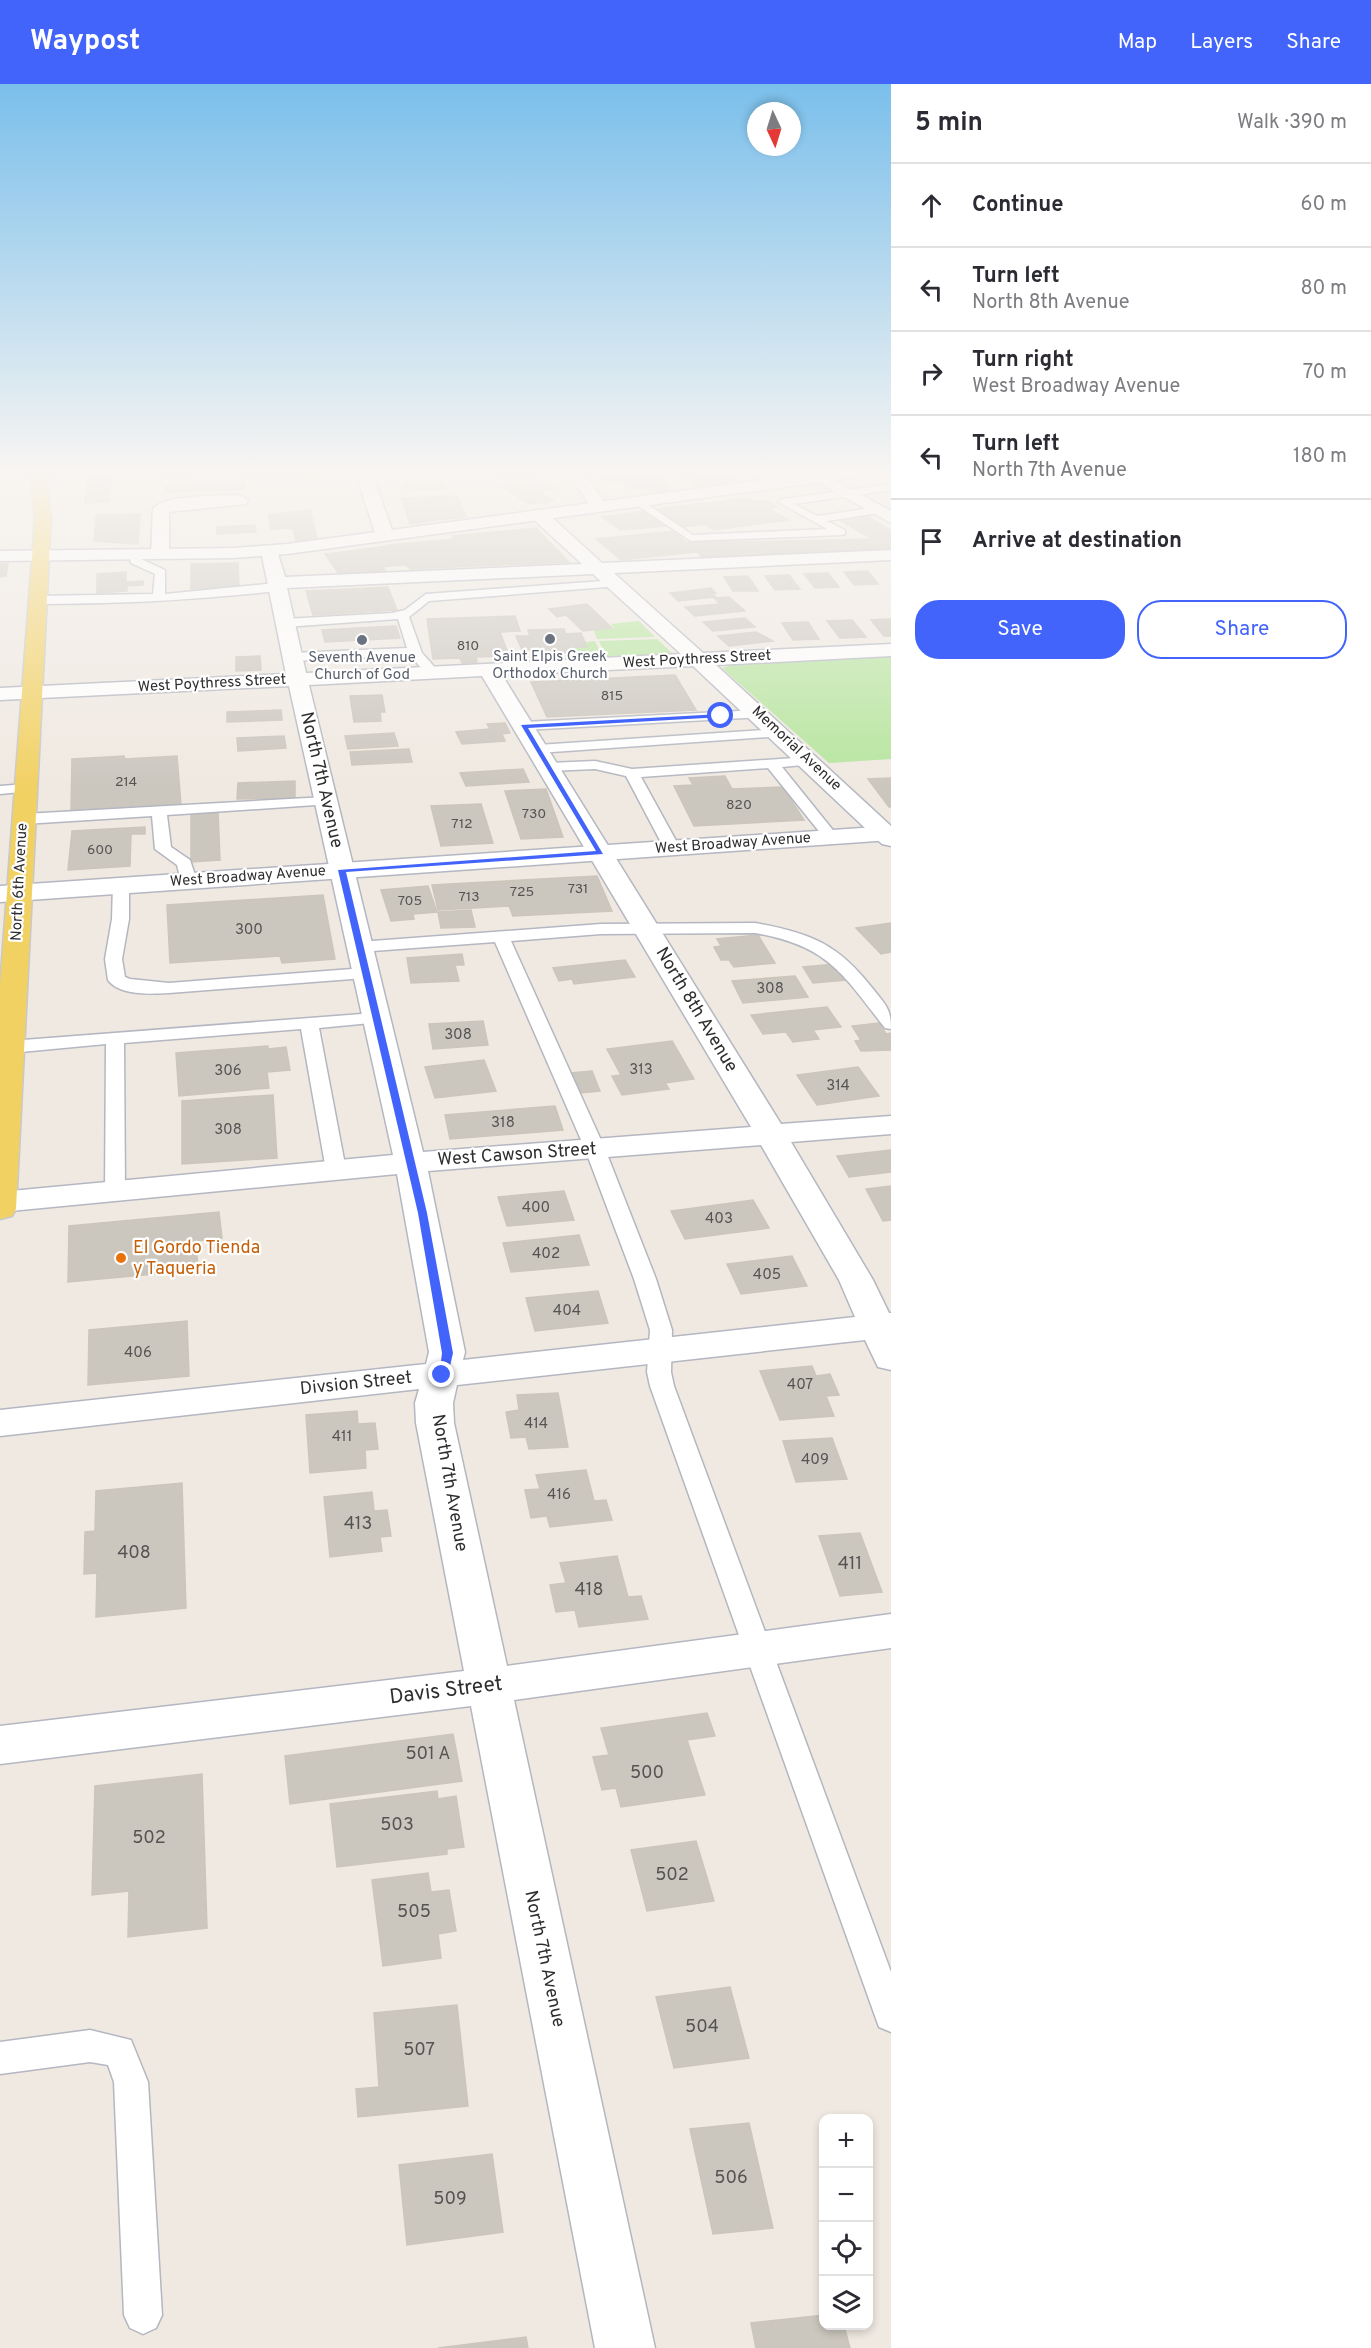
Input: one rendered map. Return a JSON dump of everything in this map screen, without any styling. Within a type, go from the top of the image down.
[{"type":"main road","name":"North 6th Avenue","points":[[0,1209],[3,1102],[10,1047],[10,893],[24,819],[40,577]]},
{"type":"street","name":"North 7th Avenue","points":[[275,577],[422,1213],[447,1353],[434,1403],[435,1423],[625,2348]]},
{"type":"street","name":"Memorial Avenue","points":[[608,577],[889,835]]},
{"type":"street","name":"West Poythress Street","points":[[0,694],[31,693],[292,653],[433,672],[891,650]]},
{"type":"street","name":"North 8th Avenue","points":[[488,670],[771,1134],[856,1280],[886,1337]]},
{"type":"street","name":"West Broadway Avenue","points":[[10,893],[831,837],[889,835]]},
{"type":"street","name":"West Cawson Street","points":[[0,1202],[410,1163],[891,1125]]},
{"type":"street","name":"Divsion Street","points":[[0,1423],[660,1350],[886,1337]]},
{"type":"street","name":"Davis Street","points":[[0,1745],[488,1686],[891,1632]]},
{"type":"lane","points":[[159,597],[161,577]]},
{"type":"lane","points":[[38,600],[234,593],[268,577]]},
{"type":"lane","points":[[292,653],[409,613],[426,598],[616,584]]},
{"type":"lane","points":[[402,614],[414,651],[433,672]]},
{"type":"lane","points":[[292,653],[414,651]]},
{"type":"lane","points":[[537,748],[758,714]]},
{"type":"lane","points":[[537,748],[778,733]]},
{"type":"lane","points":[[537,748],[632,773],[810,761]]},
{"type":"lane","points":[[772,764],[831,837]]},
{"type":"lane","points":[[632,773],[672,848]]},
{"type":"lane","points":[[0,790],[26,788]]},
{"type":"lane","points":[[24,819],[325,801]]},
{"type":"lane","points":[[159,811],[163,849],[184,862],[189,881]]},
{"type":"lane","points":[[121,885],[120,923],[113,956],[114,973],[117,980],[126,985],[144,989],[362,960],[501,935],[647,928],[754,928],[783,933],[828,952],[846,966],[891,1024]]},
{"type":"lane","points":[[501,935],[595,1149],[645,1279],[661,1330],[659,1372],[662,1386],[891,2016]]},
{"type":"lane","points":[[10,1047],[375,1018]]},
{"type":"lane","points":[[309,1023],[336,1170]]},
{"type":"lane","points":[[115,1038],[115,1191]]},
{"type":"lane","points":[[0,2058],[90,2046],[119,2051],[131,2082],[143,2315]]},
{"type":"green space","points":[[639,621],[655,637],[597,639],[594,630],[614,628],[611,624]]},
{"type":"green space","points":[[657,639],[673,654],[606,657],[599,641]]},
{"type":"green space","points":[[595,641],[603,657],[570,659],[567,653],[572,647],[587,647],[585,642]]},
{"type":"green space","points":[[891,657],[891,759],[829,763],[722,668],[735,664]]},
{"type":"building","points":[[97,577],[126,577],[126,582],[143,581],[143,585],[127,586],[127,591],[97,593]]},
{"type":"building","points":[[191,577],[239,577],[239,587],[191,589]]},
{"type":"building","points":[[724,577],[748,577],[758,591],[733,591]]},
{"type":"building","points":[[765,577],[790,577],[800,589],[775,590]]},
{"type":"building","points":[[806,577],[831,577],[839,587],[815,588]]},
{"type":"building","points":[[848,577],[872,577],[878,584],[854,585]]},
{"type":"building","points":[[388,587],[397,610],[313,615],[306,591]]},
{"type":"building","points":[[711,588],[716,593],[712,594],[716,597],[678,601],[670,593]]},
{"type":"building","points":[[729,597],[745,611],[695,616],[685,607],[720,604],[714,598]]},
{"type":"building","points":[[587,604],[612,628],[583,631],[566,615],[557,617],[549,609]]},
{"type":"building","points":[[515,616],[520,631],[500,632],[509,656],[476,657],[477,662],[462,663],[460,658],[433,659],[427,619]]},
{"type":"building","points":[[745,618],[755,627],[713,631],[703,622]]},
{"type":"building","points":[[891,619],[891,636],[884,636],[871,620]]},
{"type":"building","points":[[852,620],[866,637],[840,638],[827,621]]},
{"type":"building","points":[[808,622],[819,639],[793,640],[782,623]]},
{"type":"building","points":[[396,626],[400,638],[325,642],[322,630]]},
{"type":"building","name":"Saint Elpis Greek Orthodox Church","points":[[564,629],[566,634],[581,633],[587,647],[572,647],[575,653],[539,654],[536,649],[522,650],[516,636],[530,636],[528,630]]},
{"type":"building","points":[[756,632],[773,641],[729,646],[718,636]]},
{"type":"building","points":[[260,656],[261,670],[236,671],[236,657]]},
{"type":"building","points":[[675,675],[696,710],[547,717],[531,682]]},
{"type":"building","points":[[382,695],[385,712],[380,712],[381,721],[354,722],[350,696]]},
{"type":"building","points":[[281,710],[282,720],[227,722],[227,712]]},
{"type":"building","points":[[505,723],[510,733],[502,734],[505,741],[462,744],[456,732],[490,729],[487,724]]},
{"type":"building","points":[[394,733],[398,746],[348,749],[345,736]]},
{"type":"building","points":[[284,736],[286,748],[238,751],[237,738]]},
{"type":"building","points":[[409,749],[412,762],[352,765],[350,752]]},
{"type":"building","points":[[124,756],[125,759],[177,756],[181,805],[71,813],[72,759]]},
{"type":"building","points":[[523,769],[529,782],[466,786],[460,773]]},
{"type":"building","points":[[725,776],[732,789],[783,787],[804,820],[694,826],[674,786],[693,785],[689,778]]},
{"type":"building","points":[[891,778],[891,807],[889,807],[868,779]]},
{"type":"building","points":[[295,781],[295,798],[237,799],[238,783]]},
{"type":"building","points":[[546,789],[563,837],[521,839],[505,791]]},
{"type":"building","points":[[481,804],[493,843],[441,846],[431,806]]},
{"type":"building","points":[[218,811],[220,860],[191,862],[191,812]]},
{"type":"building","points":[[145,827],[145,834],[131,834],[130,866],[68,870],[72,831]]},
{"type":"building","points":[[597,876],[612,911],[513,916],[509,906],[438,910],[432,885]]},
{"type":"building","points":[[428,886],[437,912],[413,914],[414,919],[391,921],[381,890]]},
{"type":"building","points":[[323,895],[335,959],[282,963],[280,956],[170,963],[167,905]]},
{"type":"building","points":[[471,910],[475,927],[441,928],[438,912]]},
{"type":"building","points":[[891,923],[891,952],[881,954],[856,928]]},
{"type":"building","points":[[758,935],[775,963],[734,967],[729,960],[721,960],[714,947],[721,946],[717,939]]},
{"type":"building","points":[[462,954],[464,965],[455,965],[459,981],[411,983],[407,958]]},
{"type":"building","points":[[625,960],[635,977],[574,984],[572,979],[559,981],[553,968]]},
{"type":"building","points":[[836,964],[846,980],[813,983],[803,967]]},
{"type":"building","points":[[795,976],[808,997],[743,1003],[732,981]]},
{"type":"building","points":[[827,1007],[841,1027],[813,1030],[819,1039],[793,1042],[786,1032],[763,1034],[751,1015]]},
{"type":"building","points":[[483,1021],[488,1045],[433,1049],[429,1024]]},
{"type":"building","points":[[879,1023],[886,1034],[891,1033],[891,1050],[861,1051],[855,1041],[861,1040],[852,1026]]},
{"type":"building","points":[[672,1041],[694,1079],[665,1083],[669,1089],[622,1095],[612,1076],[621,1075],[607,1049]]},
{"type":"building","points":[[268,1046],[268,1049],[286,1047],[290,1070],[267,1072],[269,1088],[179,1096],[176,1053]]},
{"type":"building","points":[[484,1060],[496,1091],[435,1098],[425,1067]]},
{"type":"building","points":[[858,1067],[879,1096],[817,1105],[797,1075]]},
{"type":"building","points":[[592,1071],[600,1091],[579,1093],[571,1073]]},
{"type":"building","points":[[273,1095],[277,1158],[182,1164],[182,1101]]},
{"type":"building","points":[[555,1106],[563,1130],[450,1139],[445,1115]]},
{"type":"building","points":[[891,1150],[891,1172],[849,1177],[837,1156]]},
{"type":"building","points":[[891,1186],[891,1220],[883,1221],[866,1189]]},
{"type":"building","points":[[564,1191],[574,1220],[507,1226],[498,1197]]},
{"type":"building","points":[[753,1200],[769,1228],[685,1239],[671,1211]]},
{"type":"building","points":[[219,1212],[222,1238],[196,1241],[198,1270],[68,1282],[69,1226]]},
{"type":"building","points":[[579,1235],[589,1265],[511,1272],[503,1243]]},
{"type":"building","points":[[792,1256],[807,1286],[741,1294],[727,1264]]},
{"type":"building","points":[[598,1291],[608,1323],[535,1331],[526,1298]]},
{"type":"building","points":[[187,1321],[189,1376],[88,1385],[89,1330]]},
{"type":"building","points":[[812,1366],[816,1376],[830,1374],[839,1395],[826,1396],[834,1416],[780,1420],[760,1371]]},
{"type":"building","points":[[558,1393],[568,1447],[529,1449],[526,1437],[511,1438],[506,1412],[519,1410],[517,1395]]},
{"type":"building","points":[[357,1411],[358,1424],[375,1423],[378,1449],[365,1450],[366,1468],[310,1473],[306,1415]]},
{"type":"building","points":[[832,1438],[847,1479],[796,1482],[783,1441]]},
{"type":"building","points":[[586,1470],[594,1501],[606,1500],[612,1520],[550,1527],[547,1516],[531,1518],[525,1490],[540,1489],[536,1475]]},
{"type":"building","points":[[182,1483],[186,1608],[96,1617],[97,1573],[84,1574],[85,1532],[95,1531],[96,1491]]},
{"type":"building","points":[[372,1492],[374,1511],[387,1510],[391,1536],[380,1537],[382,1551],[330,1557],[324,1497]]},
{"type":"building","points":[[860,1533],[882,1592],[840,1596],[819,1536]]},
{"type":"building","points":[[617,1556],[628,1597],[641,1596],[648,1619],[579,1627],[575,1610],[556,1612],[550,1585],[566,1583],[560,1563]]},
{"type":"building","points":[[707,1713],[715,1736],[687,1740],[705,1795],[621,1807],[616,1788],[602,1790],[593,1757],[609,1755],[601,1728]]},
{"type":"building","points":[[453,1734],[462,1781],[290,1804],[285,1756]]},
{"type":"building","points":[[202,1774],[207,1928],[128,1937],[129,1891],[92,1895],[95,1786]]},
{"type":"building","points":[[437,1791],[438,1799],[456,1796],[464,1847],[447,1849],[447,1854],[337,1867],[330,1804]]},
{"type":"building","points":[[696,1841],[714,1901],[647,1911],[631,1850]]},
{"type":"building","points":[[428,1873],[431,1892],[449,1890],[456,1931],[438,1934],[441,1958],[383,1966],[372,1880]]},
{"type":"building","points":[[730,1987],[749,2058],[674,2068],[656,1997]]},
{"type":"building","points":[[457,2005],[468,2106],[358,2117],[356,2089],[379,2087],[374,2013]]},
{"type":"building","points":[[749,2123],[773,2228],[713,2234],[690,2129]]},
{"type":"building","points":[[492,2154],[503,2232],[407,2245],[399,2165]]},
{"type":"building","points":[[819,2316],[819,2330],[845,2330],[850,2348],[756,2348],[751,2323]]},
{"type":"building","points":[[526,2337],[528,2348],[438,2348]]},
{"type":"place","name":"Saint Elpis Greek Orthodox Church","points":[[550,639]]},
{"type":"place","name":"Seventh Avenue Church of God","points":[[362,640]]},
{"type":"place","name":"El Gordo Tienda y Taqueria","points":[[121,1258]]},
{"type":"route","points":[[442,1375],[447,1353],[422,1213],[342,870],[601,853],[524,726],[721,716]]}]
